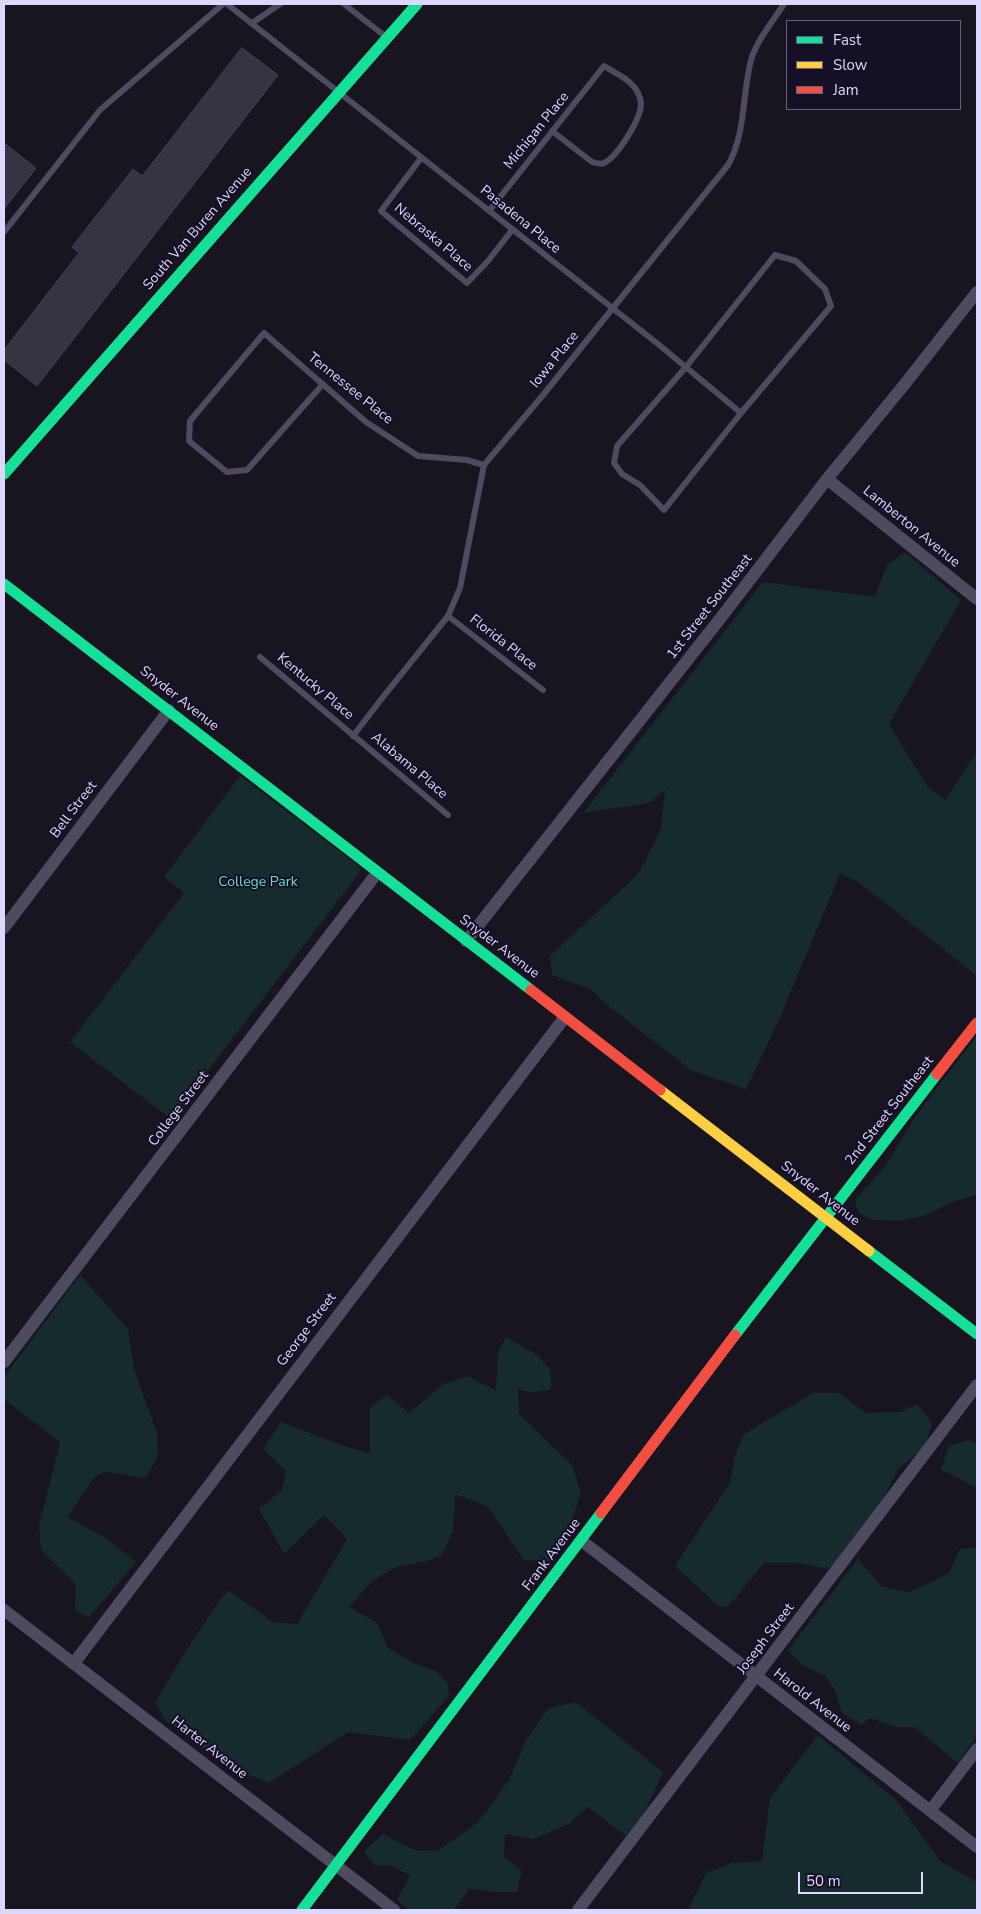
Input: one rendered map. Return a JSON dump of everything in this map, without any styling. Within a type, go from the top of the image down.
[{"type":"main road","name":"South Van Buren Avenue","points":[[4,473],[417,4]]},
{"type":"main road","name":"Snyder Avenue","points":[[4,584],[977,1334]]},
{"type":"main road","name":"2nd Street Southeast","points":[[825,1217],[977,1022]]},
{"type":"main road","name":"Frank Avenue","points":[[302,1910],[825,1217]]},
{"type":"street","name":"1st Street Southeast","points":[[466,941],[723,615],[826,479],[904,386],[977,292]]},
{"type":"street","name":"Lamberton Avenue","points":[[826,479],[977,599]]},
{"type":"street","name":"Bell Street","points":[[4,928],[169,710]]},
{"type":"street","name":"College Street","points":[[4,1362],[377,873]]},
{"type":"street","name":"George Street","points":[[74,1663],[565,1017]]},
{"type":"street","name":"Joseph Street","points":[[578,1910],[977,1385]]},
{"type":"street","name":"Harold Avenue","points":[[582,1541],[977,1847]]},
{"type":"street","name":"Harter Avenue","points":[[4,1610],[394,1910]]},
{"type":"street","points":[[930,1811],[977,1749]]},
{"type":"lane","points":[[4,232],[100,110],[223,4]]},
{"type":"lane","name":"Pasadena Place","points":[[227,4],[686,367],[741,413]]},
{"type":"lane","points":[[252,23],[280,4]]},
{"type":"lane","points":[[344,4],[387,37]]},
{"type":"lane","name":"Iowa Place","points":[[353,736],[448,616],[460,588],[484,465],[613,309],[734,156],[740,132],[751,60],[756,47],[784,4]]},
{"type":"lane","name":"Michigan Place","points":[[489,211],[552,131],[604,66],[630,83],[638,92],[641,104],[637,120],[618,148],[604,163],[592,162],[552,131]]},
{"type":"lane","name":"Nebraska Place","points":[[421,158],[381,211],[467,283],[488,261],[512,230]]},
{"type":"lane","points":[[775,255],[796,261],[825,289],[832,306],[741,413],[664,510],[640,485],[622,474],[614,463],[617,446],[686,367],[775,255]]},
{"type":"lane","name":"Tennessee Place","points":[[323,384],[246,470],[227,472],[189,441],[190,421],[264,333],[323,384],[366,422],[418,456],[467,460],[484,465]]},
{"type":"lane","name":"Florida Place","points":[[448,616],[543,690]]},
{"type":"lane","name":"Kentucky Place","points":[[260,658],[353,736]]},
{"type":"lane","name":"Alabama Place","points":[[353,736],[448,815]]},
{"type":"green space","points":[[905,552],[961,600],[889,724],[927,786],[945,800],[977,751],[977,976],[860,883],[840,874],[778,1022],[746,1089],[692,1071],[611,1008],[590,989],[552,975],[550,956],[640,872],[661,828],[665,790],[649,803],[583,813],[763,582],[875,597],[887,565]]},
{"type":"green space","name":"College Park","points":[[240,776],[359,866],[360,872],[171,1119],[70,1042],[184,893],[164,877]]},
{"type":"green space","points":[[977,1035],[977,1195],[952,1202],[926,1215],[900,1221],[872,1220],[858,1212],[855,1200],[883,1169],[916,1116]]},
{"type":"green space","points":[[80,1275],[128,1329],[134,1369],[157,1433],[158,1456],[146,1478],[106,1472],[96,1476],[67,1517],[107,1539],[136,1562],[89,1618],[75,1610],[76,1584],[41,1550],[39,1525],[60,1442],[4,1399],[4,1377]]},
{"type":"green space","points":[[506,1337],[537,1355],[551,1371],[551,1389],[532,1393],[518,1389],[519,1414],[572,1465],[581,1493],[566,1539],[551,1562],[524,1560],[487,1506],[455,1494],[453,1531],[442,1555],[424,1562],[398,1566],[372,1581],[349,1607],[377,1623],[388,1648],[415,1664],[436,1671],[448,1684],[449,1696],[410,1740],[348,1732],[269,1783],[228,1766],[166,1721],[155,1703],[184,1654],[222,1597],[229,1591],[273,1622],[297,1624],[347,1539],[324,1515],[284,1554],[259,1509],[282,1490],[286,1471],[263,1449],[281,1422],[344,1446],[370,1453],[370,1407],[387,1395],[409,1413],[444,1384],[468,1376],[496,1391],[498,1353]]},
{"type":"green space","points":[[813,1393],[839,1393],[866,1413],[900,1412],[917,1404],[932,1423],[925,1447],[897,1470],[884,1497],[841,1557],[828,1569],[797,1563],[764,1563],[728,1607],[718,1606],[675,1566],[730,1483],[735,1455],[744,1434]]},
{"type":"green space","points":[[969,1440],[977,1444],[977,1488],[941,1469],[949,1446]]},
{"type":"green space","points":[[977,1547],[977,1736],[958,1763],[914,1727],[895,1727],[870,1718],[861,1725],[842,1713],[835,1691],[826,1677],[801,1664],[788,1650],[858,1559],[882,1587],[910,1592],[949,1573],[960,1549]]},
{"type":"green space","points":[[576,1702],[663,1772],[642,1818],[626,1836],[588,1807],[569,1824],[534,1839],[505,1834],[504,1857],[522,1871],[517,1892],[469,1889],[454,1910],[409,1910],[397,1900],[410,1875],[388,1865],[375,1866],[364,1851],[383,1834],[414,1850],[438,1851],[478,1822],[509,1780],[525,1742],[547,1709]]},
{"type":"green space","points":[[818,1735],[896,1800],[941,1862],[977,1882],[977,1910],[690,1910],[689,1908],[706,1873],[732,1863],[762,1861],[770,1798]]},
{"type":"building","points":[[242,48],[278,75],[37,386],[4,360],[4,350],[79,253],[72,247],[133,169],[142,176]]},
{"type":"building","points":[[4,143],[36,168],[4,209]]},
{"type":"traffic: fast","points":[[4,474],[417,4]]},
{"type":"traffic: fast","points":[[4,584],[531,990]]},
{"type":"traffic: fast","points":[[735,1335],[937,1074]]},
{"type":"traffic: fast","points":[[869,1251],[977,1334]]},
{"type":"traffic: fast","points":[[302,1910],[601,1513]]},
{"type":"traffic: slow","points":[[660,1090],[869,1251]]},
{"type":"traffic: jam","points":[[531,990],[660,1090]]},
{"type":"traffic: jam","points":[[937,1074],[977,1023]]},
{"type":"traffic: jam","points":[[601,1513],[735,1335]]}]
